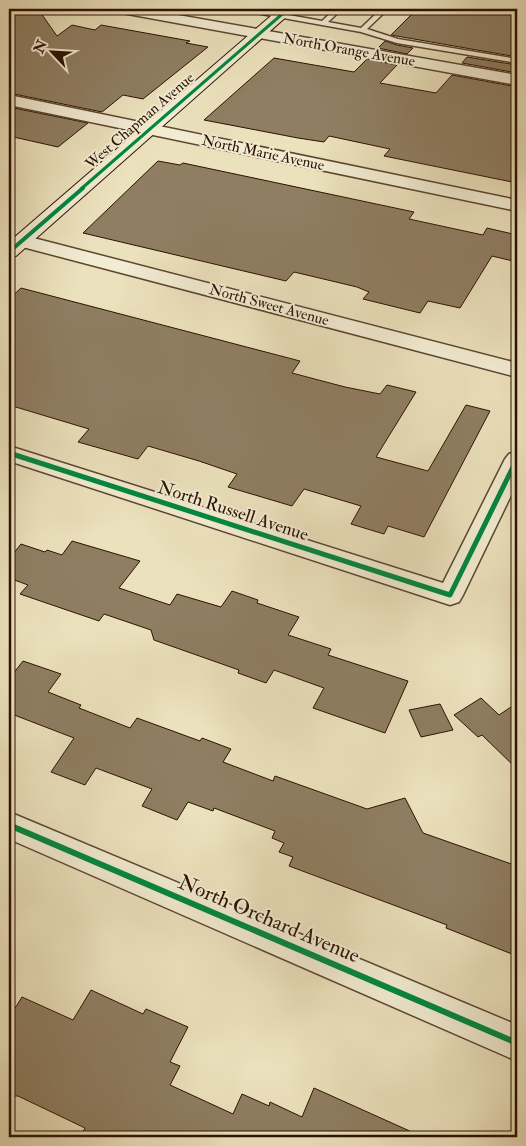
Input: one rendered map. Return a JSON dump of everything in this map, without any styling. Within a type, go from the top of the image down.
[{"type":"street","name":"North Orange Avenue","points":[[122,9],[517,80]]},
{"type":"street","name":"West Chapman Avenue","points":[[15,246],[284,12]]},
{"type":"street","name":"North Marie Avenue","points":[[9,100],[517,206]]},
{"type":"street","name":"North Sweet Avenue","points":[[15,246],[517,370]]},
{"type":"street","name":"North Russell Avenue","points":[[9,453],[450,594],[517,459]]},
{"type":"street","name":"North Orchard Avenue","points":[[9,825],[517,1043]]},
{"type":"lane","points":[[245,9],[284,12],[323,23],[362,30],[397,41],[517,61]]},
{"type":"lane","points":[[323,23],[339,9]]},
{"type":"lane","points":[[362,30],[384,9]]},
{"type":"building","points":[[9,9],[38,9],[57,36],[72,25],[95,30],[101,25],[190,41],[186,43],[208,47],[143,99],[123,95],[102,112],[9,93]]},
{"type":"building","points":[[417,9],[517,9],[517,57],[391,35]]},
{"type":"building","points":[[385,41],[413,48],[407,54],[378,48]]},
{"type":"building","points":[[467,57],[517,65],[517,73],[462,63]]},
{"type":"building","points":[[274,58],[354,72],[367,59],[397,65],[380,83],[436,93],[452,75],[517,87],[517,183],[384,156],[390,149],[329,136],[324,142],[204,120]]},
{"type":"building","points":[[9,107],[88,123],[58,147],[9,136]]},
{"type":"building","points":[[158,161],[180,165],[183,163],[414,212],[409,219],[483,235],[487,228],[517,235],[517,262],[492,256],[460,308],[428,301],[420,313],[363,299],[369,292],[357,287],[294,272],[286,281],[83,233]]},
{"type":"building","points":[[21,288],[300,361],[292,373],[345,387],[380,394],[387,385],[416,392],[376,457],[428,471],[466,405],[490,411],[424,537],[388,526],[384,534],[351,524],[361,506],[304,489],[292,506],[228,487],[237,474],[199,461],[148,446],[138,459],[78,442],[89,429],[9,405],[9,299]]},
{"type":"building","points":[[72,541],[140,561],[119,588],[170,605],[177,594],[221,607],[232,591],[258,600],[257,603],[299,617],[288,635],[331,649],[328,655],[408,681],[385,733],[313,708],[324,688],[274,670],[266,683],[238,673],[239,670],[154,640],[151,630],[104,614],[99,621],[20,594],[28,585],[9,578],[9,559],[21,544],[45,552],[47,550],[62,555]]},
{"type":"building","points":[[23,661],[61,674],[48,692],[81,705],[79,708],[130,728],[137,718],[200,741],[202,738],[231,749],[223,762],[273,781],[275,776],[367,809],[405,798],[423,833],[517,866],[517,956],[446,928],[447,925],[289,866],[293,857],[279,852],[284,843],[272,838],[275,831],[214,808],[213,811],[188,802],[177,820],[142,806],[152,789],[96,768],[85,785],[51,772],[74,738],[9,713],[9,679]]},
{"type":"building","points":[[481,698],[499,715],[517,703],[517,769],[482,735],[478,737],[454,715]]},
{"type":"building","points":[[440,704],[453,730],[421,737],[409,710]]},
{"type":"building","points":[[91,990],[143,1014],[146,1009],[188,1027],[170,1062],[180,1066],[170,1085],[233,1114],[242,1094],[269,1106],[270,1102],[302,1117],[314,1088],[423,1137],[80,1137],[85,1128],[18,1096],[9,1096],[9,1018],[22,997],[73,1020]]},
{"type":"cycle path","points":[[9,252],[288,9]]},
{"type":"cycle path","points":[[9,453],[450,595],[517,459]]},
{"type":"cycle path","points":[[9,825],[517,1043]]}]
